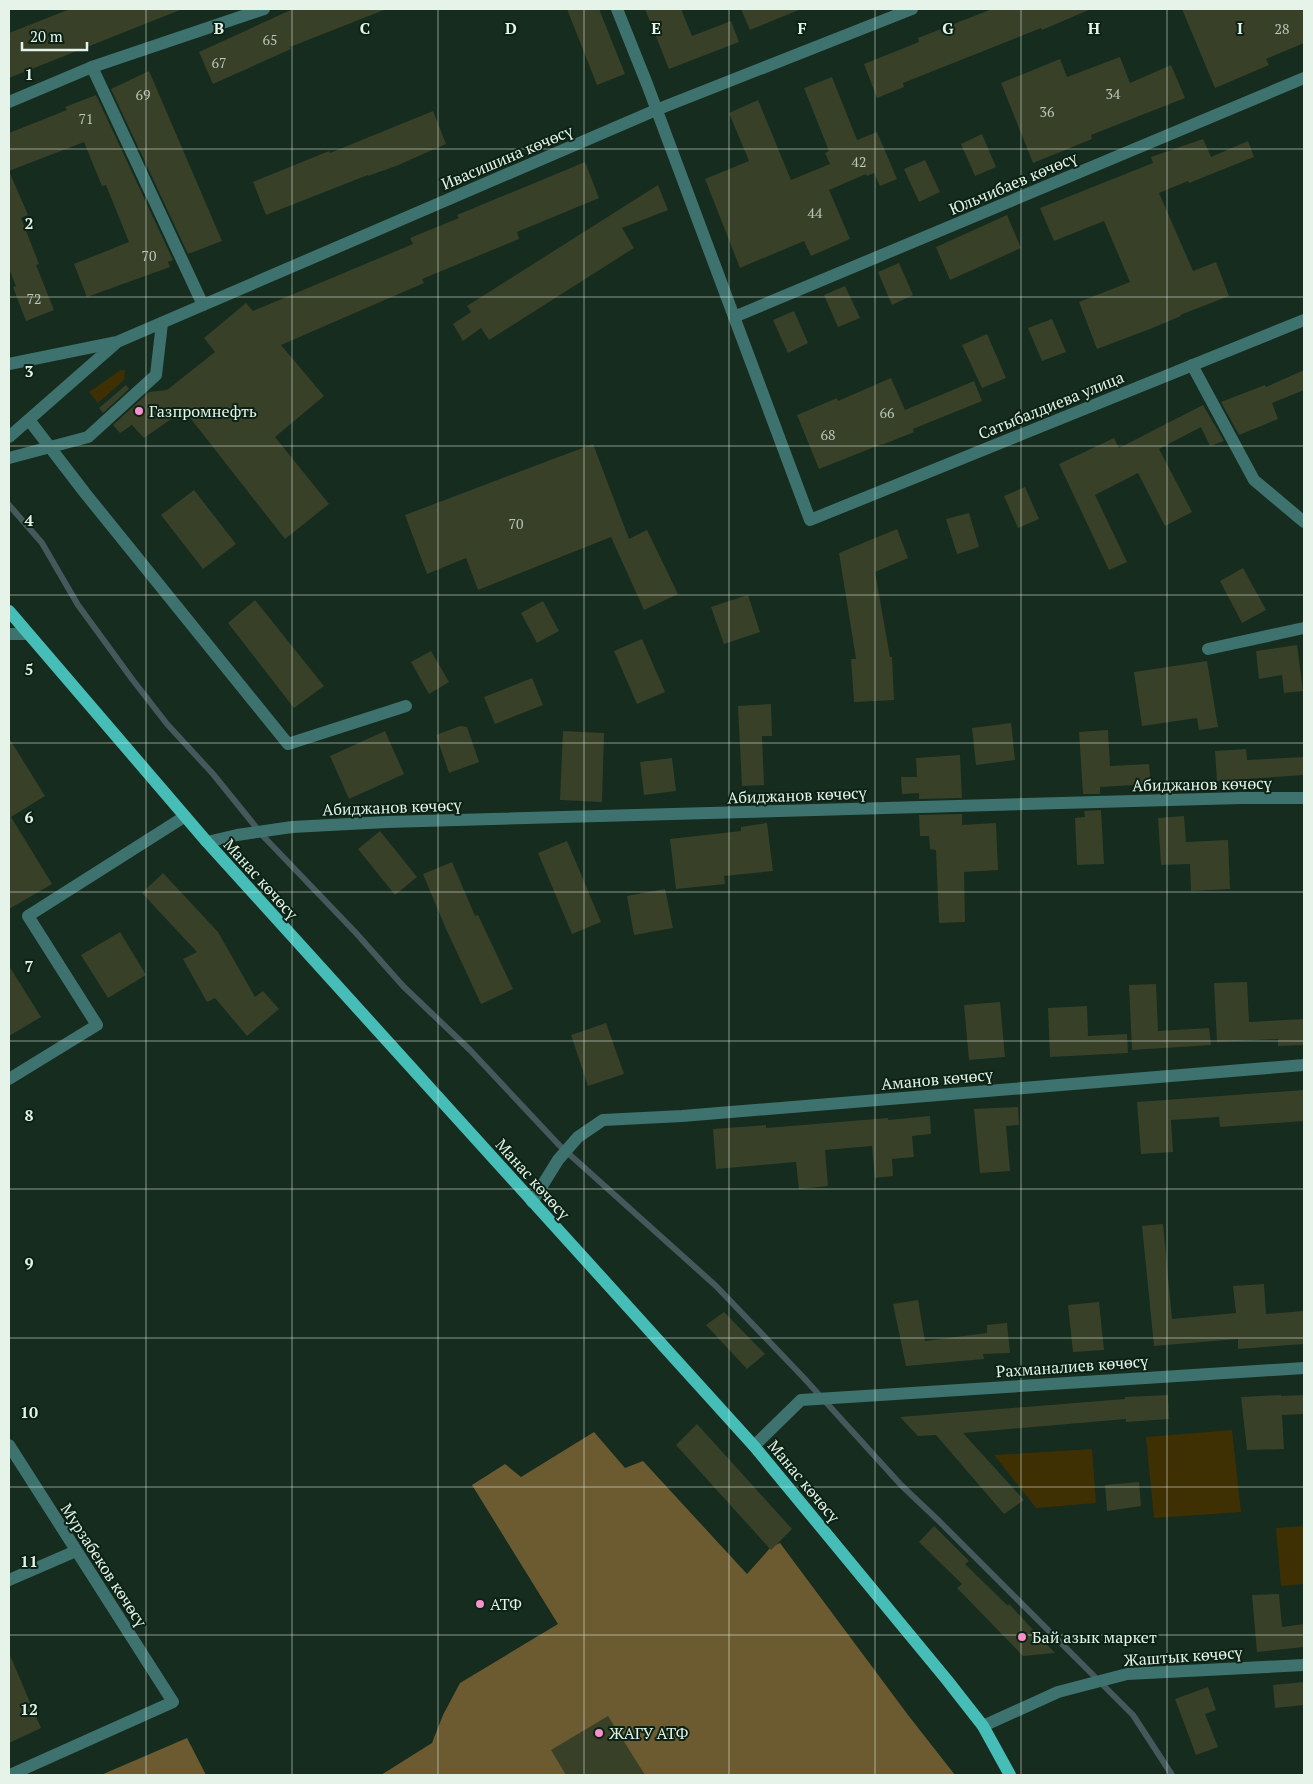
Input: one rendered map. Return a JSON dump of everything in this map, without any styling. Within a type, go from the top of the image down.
[{"type":"main road","name":"Манас көчөсү","points":[[9,605],[12,614],[28,634],[184,817],[754,1446],[941,1672],[983,1726],[1010,1775]]},
{"type":"street","points":[[9,102],[92,67],[264,9]]},
{"type":"street","points":[[617,9],[734,317]]},
{"type":"street","name":"Ивасишина көчөсү","points":[[117,342],[656,110],[912,9]]},
{"type":"street","points":[[92,67],[203,305]]},
{"type":"street","name":"Юльчибаев көчөсү","points":[[734,317],[1304,78]]},
{"type":"street","name":"Сатыбалдиева улица","points":[[734,317],[810,520],[1304,320]]},
{"type":"street","points":[[9,458],[88,437],[156,375],[162,322]]},
{"type":"street","points":[[9,364],[117,342]]},
{"type":"street","points":[[9,437],[117,342]]},
{"type":"street","points":[[1192,365],[1254,480],[1304,522]]},
{"type":"street","points":[[29,420],[85,493],[288,744],[406,706]]},
{"type":"street","points":[[1208,649],[1304,628]]},
{"type":"street","points":[[9,634],[28,634]]},
{"type":"street","name":"Абиджанов көчөсү","points":[[207,842],[237,835],[292,827],[1242,798],[1304,798]]},
{"type":"street","points":[[9,1079],[97,1026],[28,916],[184,817]]},
{"type":"street","name":"Аманов көчөсү","points":[[532,1202],[558,1160],[578,1137],[603,1120],[682,1116],[1304,1065]]},
{"type":"street","name":"Рахманалиев көчөсү","points":[[754,1446],[801,1400],[1304,1368]]},
{"type":"street","name":"Мурзабеков көчөсү","points":[[9,1445],[173,1702],[10,1775]]},
{"type":"street","points":[[9,1580],[76,1551]]},
{"type":"street","name":"Жаштык көчөсү","points":[[983,1726],[1058,1692],[1127,1674],[1304,1665]]},
{"type":"shaded area","points":[[121,370],[125,370],[124,380],[98,403],[89,392]]},
{"type":"shaded area","points":[[1232,1430],[1241,1512],[1154,1518],[1146,1437]]},
{"type":"shaded area","points":[[594,1432],[625,1468],[643,1461],[747,1574],[771,1547],[780,1543],[955,1775],[381,1775],[432,1743],[443,1715],[460,1683],[558,1624],[472,1485],[505,1464],[521,1477]]},
{"type":"shaded area","points":[[1092,1449],[1096,1503],[1036,1508],[994,1455]]},
{"type":"shaded area","points":[[1304,1526],[1304,1584],[1281,1586],[1276,1528]]},
{"type":"shaded area","points":[[187,1738],[206,1775],[101,1775]]},
{"type":"building","points":[[70,9],[180,10],[9,78],[9,33]]},
{"type":"building","points":[[293,9],[384,10],[290,47],[291,49],[213,84],[199,52]]},
{"type":"building","points":[[567,9],[599,9],[625,74],[597,85]]},
{"type":"building","points":[[645,9],[681,9],[692,36],[731,21],[739,42],[669,69]]},
{"type":"building","points":[[741,9],[801,9],[750,30]]},
{"type":"building","points":[[992,9],[1091,9],[1042,30],[1041,28],[903,83],[904,87],[877,98],[864,64],[919,42],[918,38]]},
{"type":"building","points":[[1182,9],[1304,9],[1304,43],[1266,59],[1269,65],[1215,88]]},
{"type":"building","points":[[1120,57],[1130,83],[1171,65],[1185,98],[1091,135],[1092,139],[1033,163],[1001,83],[1060,59],[1067,77]]},
{"type":"building","points":[[149,71],[222,241],[188,254],[111,89]]},
{"type":"building","points":[[832,77],[857,140],[877,132],[897,179],[880,186],[874,173],[867,176],[866,174],[829,190],[850,239],[811,256],[804,241],[740,268],[705,179],[749,161],[729,113],[758,100],[791,180],[830,164],[825,153],[829,151],[804,88]]},
{"type":"building","points":[[96,95],[173,260],[168,262],[170,267],[87,297],[74,264],[129,242],[106,185],[102,186],[84,142],[9,171],[9,133],[67,110],[65,107]]},
{"type":"building","points":[[433,111],[446,144],[396,166],[266,215],[253,182]]},
{"type":"building","points":[[982,134],[996,167],[975,176],[961,144]]},
{"type":"building","points":[[1203,139],[1211,157],[1248,141],[1254,157],[1159,193],[1193,271],[1216,262],[1229,296],[1097,349],[1079,302],[1130,282],[1104,221],[1054,241],[1040,208],[1153,163],[1151,157]]},
{"type":"building","points":[[925,160],[940,192],[919,202],[904,169]]},
{"type":"building","points":[[585,162],[599,198],[517,232],[519,239],[422,279],[424,283],[281,345],[324,396],[275,437],[329,504],[285,539],[184,410],[144,438],[132,425],[120,433],[113,425],[149,392],[167,390],[215,352],[204,338],[246,303],[253,311],[413,244],[410,238],[459,218],[457,215]]},
{"type":"building","points":[[9,171],[28,215],[21,218],[39,264],[36,265],[54,310],[26,321],[13,287],[16,286],[9,269]]},
{"type":"building","points":[[658,185],[668,210],[622,228],[634,248],[489,340],[481,328],[463,341],[453,324],[471,312],[467,306]]},
{"type":"building","points":[[1007,215],[1021,248],[950,280],[936,247]]},
{"type":"building","points":[[899,263],[913,295],[892,305],[878,272]]},
{"type":"building","points":[[845,286],[860,318],[838,327],[824,295]]},
{"type":"building","points":[[794,311],[808,343],[788,353],[773,320]]},
{"type":"building","points":[[1052,319],[1066,352],[1042,361],[1028,328]]},
{"type":"building","points":[[987,334],[1006,378],[982,388],[962,345]]},
{"type":"building","points":[[1304,370],[1304,390],[1272,403],[1278,419],[1239,435],[1221,402],[1265,385],[1266,387]]},
{"type":"building","points":[[891,378],[905,410],[974,381],[982,401],[913,429],[914,432],[819,469],[797,415],[837,398],[838,401]]},
{"type":"building","points":[[126,385],[129,389],[103,413],[99,408]]},
{"type":"building","points":[[1203,405],[1224,441],[1210,446],[1201,427],[1159,449],[1192,512],[1165,526],[1138,473],[1095,495],[1127,562],[1109,570],[1059,464],[1114,438],[1119,448]]},
{"type":"building","points":[[593,444],[629,539],[647,530],[678,594],[644,610],[611,537],[478,590],[466,558],[427,574],[405,515]]},
{"type":"building","points":[[1025,487],[1039,519],[1018,528],[1004,496]]},
{"type":"building","points":[[194,490],[236,544],[203,569],[161,515]]},
{"type":"building","points":[[969,513],[979,547],[957,554],[946,519]]},
{"type":"building","points":[[897,529],[908,558],[875,572],[890,657],[892,657],[894,700],[854,702],[851,659],[856,659],[839,553]]},
{"type":"building","points":[[1243,568],[1266,610],[1242,623],[1220,581]]},
{"type":"building","points":[[748,595],[760,632],[724,644],[711,607]]},
{"type":"building","points":[[255,600],[324,686],[294,708],[228,623]]},
{"type":"building","points":[[543,601],[559,631],[537,643],[521,613]]},
{"type":"building","points":[[642,639],[665,692],[637,704],[614,651]]},
{"type":"building","points":[[1297,645],[1303,691],[1284,693],[1282,675],[1259,679],[1256,651]]},
{"type":"building","points":[[431,651],[449,682],[429,694],[411,662]]},
{"type":"building","points":[[1207,661],[1218,727],[1199,730],[1197,718],[1142,726],[1134,672]]},
{"type":"building","points":[[532,678],[543,705],[495,724],[484,697]]},
{"type":"building","points":[[771,704],[772,736],[762,736],[764,785],[742,786],[738,706]]},
{"type":"building","points":[[1011,723],[1015,760],[976,765],[972,728]]},
{"type":"building","points":[[460,726],[467,727],[479,762],[449,773],[436,735]]},
{"type":"building","points":[[1108,730],[1110,766],[1149,764],[1151,784],[1100,787],[1100,794],[1083,794],[1079,732]]},
{"type":"building","points":[[385,731],[404,774],[349,799],[330,756]]},
{"type":"building","points":[[563,731],[604,733],[602,802],[560,800]]},
{"type":"building","points":[[9,738],[45,796],[11,817],[52,884],[9,909]]},
{"type":"building","points":[[1246,749],[1247,760],[1304,757],[1304,775],[1217,781],[1215,751]]},
{"type":"building","points":[[960,755],[962,798],[919,799],[919,793],[902,794],[901,777],[917,777],[916,758]]},
{"type":"building","points":[[672,758],[676,791],[644,795],[640,762]]},
{"type":"building","points":[[1101,810],[1104,864],[1077,865],[1075,818],[1085,817],[1084,811]]},
{"type":"building","points":[[962,814],[962,825],[996,823],[998,870],[964,872],[965,922],[939,923],[936,850],[930,849],[929,836],[920,836],[919,815]]},
{"type":"building","points":[[1184,816],[1186,842],[1228,840],[1230,889],[1191,891],[1190,864],[1161,865],[1158,818]]},
{"type":"building","points":[[767,823],[773,871],[724,876],[725,884],[676,889],[670,839],[741,831],[741,827]]},
{"type":"building","points":[[380,831],[417,877],[395,895],[358,849]]},
{"type":"building","points":[[567,841],[601,922],[572,934],[538,853]]},
{"type":"building","points":[[452,862],[475,916],[478,915],[513,989],[481,1004],[423,874]]},
{"type":"building","points":[[163,873],[218,932],[255,997],[263,991],[279,1009],[247,1036],[215,998],[207,1002],[183,959],[197,952],[142,893]]},
{"type":"building","points":[[665,889],[673,928],[634,935],[627,896]]},
{"type":"building","points":[[120,932],[146,975],[108,998],[81,955]]},
{"type":"building","points":[[9,966],[41,1017],[9,1036]]},
{"type":"building","points":[[1247,982],[1249,1022],[1304,1019],[1304,1045],[1278,1046],[1278,1039],[1217,1042],[1214,983]]},
{"type":"building","points":[[1156,984],[1158,1031],[1209,1028],[1211,1045],[1132,1050],[1129,985]]},
{"type":"building","points":[[1000,1002],[1005,1057],[969,1060],[964,1005]]},
{"type":"building","points":[[1087,1006],[1088,1036],[1127,1034],[1128,1053],[1050,1057],[1048,1008]]},
{"type":"building","points":[[606,1023],[624,1074],[588,1086],[571,1035]]},
{"type":"building","points":[[1304,1090],[1304,1121],[1220,1127],[1219,1117],[1171,1120],[1173,1152],[1141,1154],[1137,1102]]},
{"type":"building","points":[[1018,1107],[1019,1125],[1006,1126],[1010,1171],[980,1173],[974,1109]]},
{"type":"building","points":[[930,1116],[931,1134],[912,1136],[914,1157],[892,1159],[893,1176],[875,1178],[872,1146],[825,1150],[828,1186],[799,1189],[796,1162],[716,1169],[713,1129],[766,1125],[766,1128]]},
{"type":"building","points":[[1163,1224],[1172,1319],[1236,1313],[1233,1286],[1264,1284],[1266,1314],[1304,1311],[1304,1344],[1238,1349],[1238,1339],[1154,1346],[1142,1226]]},
{"type":"building","points":[[918,1300],[925,1341],[987,1333],[987,1325],[1007,1323],[1010,1353],[983,1354],[984,1359],[906,1366],[893,1304]]},
{"type":"building","points":[[1099,1302],[1104,1350],[1073,1352],[1068,1305]]},
{"type":"building","points":[[724,1312],[765,1354],[747,1369],[706,1325]]},
{"type":"building","points":[[1168,1395],[1169,1419],[1126,1422],[1126,1419],[963,1433],[1024,1500],[1004,1514],[936,1435],[918,1436],[900,1417],[1125,1399],[1125,1397]]},
{"type":"building","points":[[1304,1395],[1304,1414],[1282,1415],[1284,1449],[1247,1450],[1241,1397]]},
{"type":"building","points":[[697,1424],[792,1529],[771,1550],[676,1445]]},
{"type":"building","points":[[1139,1482],[1141,1506],[1107,1511],[1105,1485]]},
{"type":"building","points":[[934,1526],[969,1561],[965,1564],[1008,1606],[1009,1604],[1055,1653],[1023,1656],[957,1588],[962,1584],[919,1542]]},
{"type":"building","points":[[1279,1594],[1282,1627],[1304,1624],[1304,1647],[1257,1652],[1252,1595]]},
{"type":"building","points":[[9,1653],[41,1728],[9,1743]]},
{"type":"building","points":[[1304,1682],[1304,1705],[1275,1708],[1273,1685]]},
{"type":"building","points":[[1208,1687],[1216,1710],[1205,1714],[1218,1747],[1196,1755],[1175,1699]]},
{"type":"building","name":"ЖАГУ АТФ","points":[[608,1716],[645,1775],[566,1775],[551,1750]]},
{"type":"waterway","points":[[9,505],[42,543],[78,605],[132,679],[167,724],[213,774],[264,837],[356,933],[403,986],[470,1050],[559,1145],[716,1286],[803,1377],[901,1485],[1133,1715],[1172,1775]]},
{"type":"place","name":"Газпромнефть","points":[[139,411]]},
{"type":"place","name":"АТФ","points":[[480,1604]]},
{"type":"place","name":"Бай азык маркет","points":[[1022,1637]]},
{"type":"place","name":"ЖАГУ АТФ","points":[[599,1733]]}]
